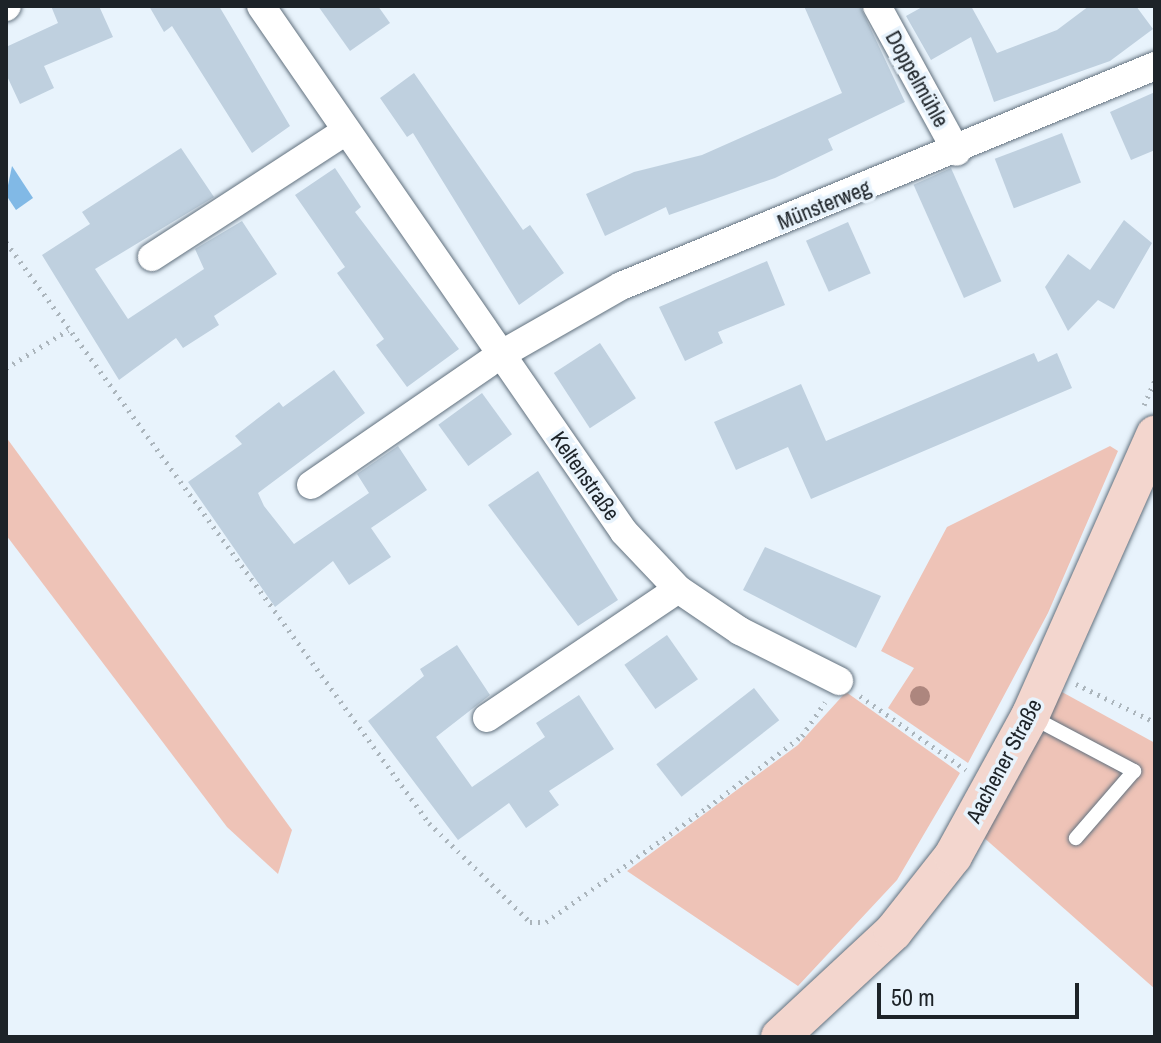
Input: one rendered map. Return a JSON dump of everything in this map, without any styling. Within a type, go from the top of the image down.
[{"type":"main road","name":"Aachener Straße","points":[[780,1037],[893,932],[945,867],[1030,716],[1155,435]]},
{"type":"street","name":"Keltenstraße","points":[[261,6],[624,532],[678,589],[740,631],[839,681]]},
{"type":"street","name":"Doppelmühle","points":[[877,6],[957,152]]},
{"type":"street","name":"Münsterweg","points":[[500,355],[621,286],[957,152],[1155,66]]},
{"type":"street","points":[[152,257],[346,131]]},
{"type":"street","points":[[311,485],[500,355]]},
{"type":"street","points":[[487,718],[678,589]]},
{"type":"lane","points":[[1030,716],[1134,771],[1076,838]]},
{"type":"path","points":[[6,242],[429,823],[530,922],[546,922],[802,736],[839,681],[971,773]]},
{"type":"path","points":[[6,368],[68,330]]},
{"type":"path","points":[[1050,671],[1155,722]]},
{"type":"shaded area","points":[[6,437],[292,830],[278,874],[227,827],[6,535]]},
{"type":"shaded area","points":[[1110,446],[1118,451],[1048,613],[968,763],[888,708],[914,668],[881,651],[947,527]]},
{"type":"shaded area","points":[[846,692],[960,773],[897,880],[798,986],[627,871],[798,745]]},
{"type":"shaded area","points":[[1062,692],[1155,743],[1155,989],[982,836]]},
{"type":"water","points":[[12,166],[33,198],[16,210],[6,195]]},
{"type":"building","points":[[51,6],[99,6],[113,37],[44,66],[54,88],[20,104],[6,74],[6,47],[58,23]]},
{"type":"building","points":[[149,6],[219,6],[290,126],[252,153],[172,26],[164,32]]},
{"type":"building","points":[[318,6],[378,6],[390,23],[350,51]]},
{"type":"building","points":[[804,6],[860,6],[905,102],[828,139],[833,150],[775,178],[669,215],[666,207],[605,236],[586,194],[634,172],[702,155],[842,93]]},
{"type":"building","points":[[924,6],[971,6],[997,53],[1057,30],[1089,6],[1136,6],[1153,29],[1110,61],[994,102],[971,37],[931,60],[906,16]]},
{"type":"building","points":[[414,73],[523,230],[530,225],[564,273],[519,305],[413,133],[407,137],[380,98]]},
{"type":"building","points":[[1155,92],[1155,150],[1131,160],[1110,112]]},
{"type":"building","points":[[1062,133],[1081,182],[1014,208],[995,159]]},
{"type":"building","points":[[181,148],[214,197],[95,269],[128,319],[204,269],[195,249],[242,221],[277,274],[214,316],[219,325],[183,348],[176,338],[119,380],[42,255],[90,224],[82,212]]},
{"type":"building","points":[[335,168],[361,207],[355,212],[459,349],[407,387],[376,345],[384,339],[337,273],[345,267],[295,195]]},
{"type":"building","points":[[951,168],[1001,281],[964,298],[914,185]]},
{"type":"building","points":[[1124,220],[1152,243],[1114,309],[1098,300],[1068,331],[1045,287],[1068,254],[1090,270]]},
{"type":"building","points":[[848,222],[871,273],[829,292],[806,241]]},
{"type":"building","points":[[767,261],[785,305],[718,332],[723,343],[685,361],[659,307]]},
{"type":"building","points":[[600,343],[636,398],[590,428],[554,373]]},
{"type":"building","points":[[1034,353],[1038,362],[1057,353],[1072,388],[811,499],[788,447],[736,470],[714,422],[801,384],[826,441]]},
{"type":"building","points":[[334,370],[365,413],[258,493],[264,506],[294,544],[369,493],[357,474],[398,446],[427,490],[371,528],[391,557],[349,585],[333,561],[275,607],[188,482],[242,444],[235,436],[279,402],[283,407]]},
{"type":"building","points":[[482,393],[512,434],[468,466],[438,425]]},
{"type":"building","points":[[538,471],[618,600],[578,626],[488,505]]},
{"type":"building","points":[[765,547],[881,596],[856,648],[743,590]]},
{"type":"building","points":[[667,635],[698,679],[655,709],[624,665]]},
{"type":"building","points":[[457,645],[490,695],[436,737],[472,787],[545,737],[536,723],[579,695],[614,749],[549,791],[559,805],[526,828],[509,803],[458,840],[368,721],[424,676],[420,669]]},
{"type":"building","points":[[754,688],[779,720],[682,797],[656,764]]}]
